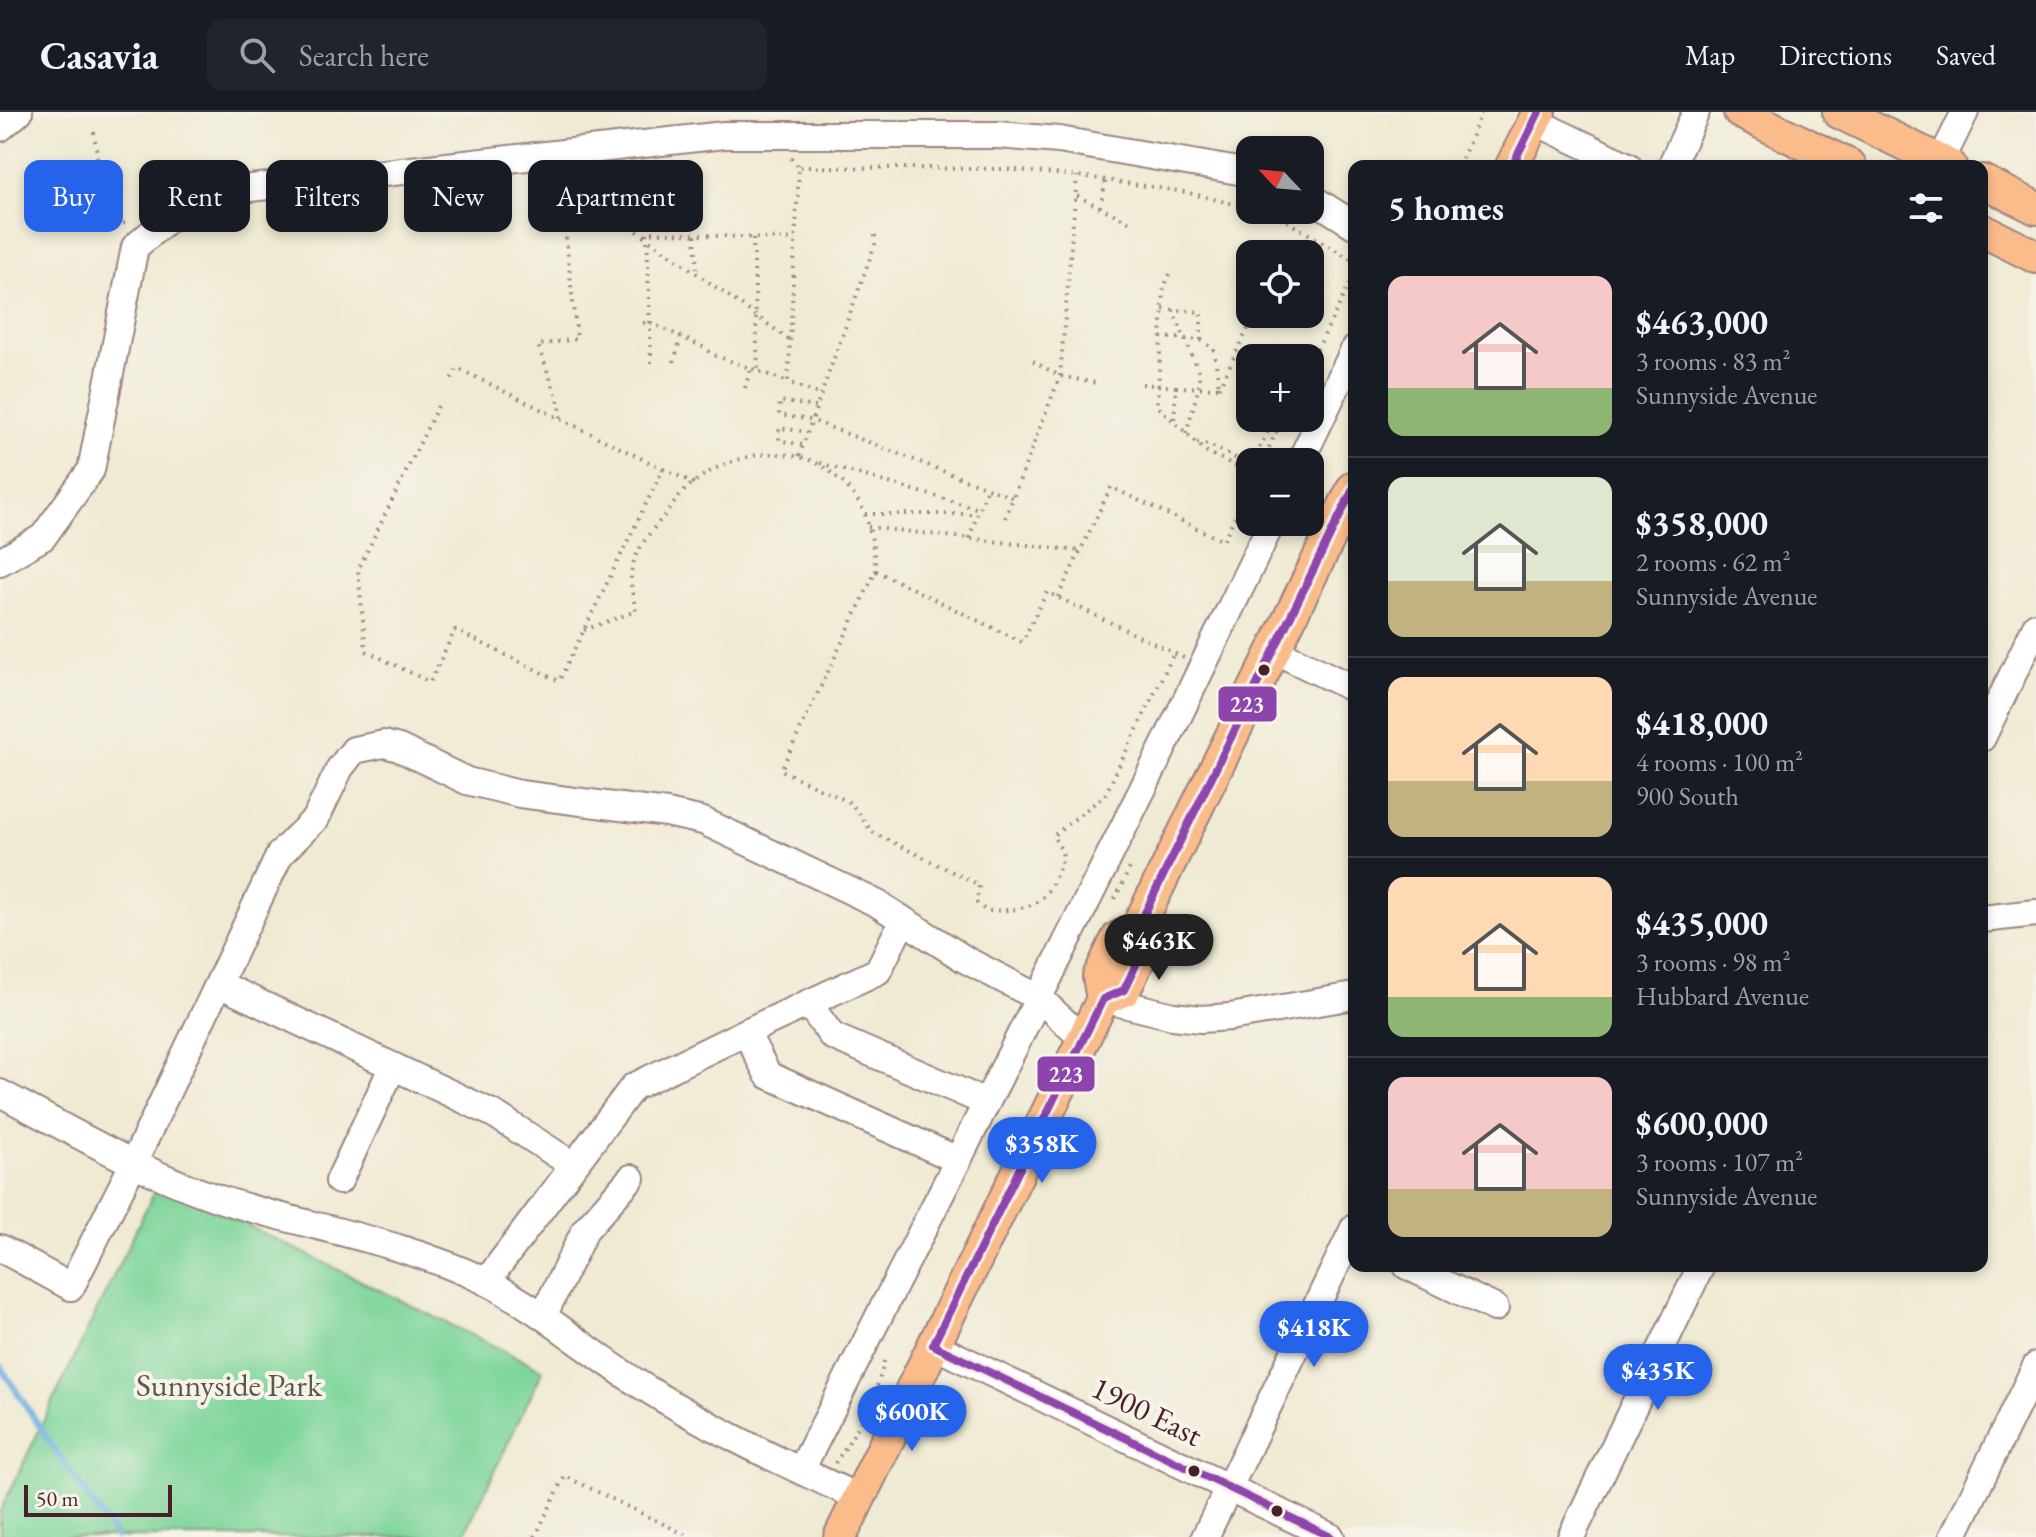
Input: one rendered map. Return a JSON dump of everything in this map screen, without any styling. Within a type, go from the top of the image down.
[{"type":"main road","points":[[1740,112],[1838,160]]},
{"type":"main road","points":[[1839,112],[1938,160]]},
{"type":"main road","points":[[1515,160],[1536,116]]},
{"type":"main road","points":[[1988,184],[2036,208]]},
{"type":"main road","points":[[1988,233],[2036,257]]},
{"type":"main road","points":[[840,1537],[1103,999],[1099,977],[1118,938],[1138,927],[1348,499]]},
{"type":"street","points":[[0,128],[19,112]]},
{"type":"street","points":[[1674,160],[1696,112]]},
{"type":"street","points":[[1947,160],[1965,112]]},
{"type":"street","points":[[1536,116],[1617,160]]},
{"type":"street","points":[[0,562],[43,537],[91,470],[135,247],[197,194],[724,135],[998,135],[1059,140],[1236,171]]},
{"type":"street","points":[[1324,206],[1348,221]]},
{"type":"street","points":[[1307,448],[1348,362]]},
{"type":"street","points":[[801,1470],[1039,998],[1265,536]]},
{"type":"street","points":[[1988,726],[2036,626]]},
{"type":"street","points":[[1274,650],[1348,686]]},
{"type":"street","points":[[0,1248],[71,1287],[134,1162],[280,854],[316,818],[340,768],[354,750],[384,744],[399,748],[467,781],[520,794],[667,813],[703,821],[878,904],[966,960],[1039,998],[1082,1038]]},
{"type":"street","points":[[1988,918],[2036,913]]},
{"type":"street","points":[[486,1282],[633,1087],[878,971],[903,920]]},
{"type":"street","points":[[219,984],[494,1114],[573,1165]]},
{"type":"street","points":[[1103,999],[1173,1016],[1201,1019],[1348,997]]},
{"type":"street","points":[[808,1003],[832,1036],[985,1102]]},
{"type":"street","points":[[746,1032],[768,1075],[958,1160]]},
{"type":"street","points":[[339,1181],[393,1066]]},
{"type":"street","points":[[0,1093],[190,1188],[229,1202],[435,1259],[486,1282],[543,1316],[640,1384],[860,1498]]},
{"type":"street","points":[[543,1316],[585,1230],[631,1178]]},
{"type":"street","points":[[1205,1537],[1348,1244]]},
{"type":"street","points":[[1420,1272],[1495,1308]]},
{"type":"street","points":[[1571,1537],[1698,1272]]},
{"type":"street","name":"1900 East","points":[[933,1345],[1331,1537]]},
{"type":"street","points":[[1953,1537],[2036,1366]]},
{"type":"path","points":[[1462,160],[1482,112]]},
{"type":"path","points":[[94,132],[106,226],[126,223],[150,234]]},
{"type":"path","points":[[788,382],[799,167],[1005,169],[1185,192],[1236,205]]},
{"type":"path","points":[[1005,518],[1060,376],[1077,176]]},
{"type":"path","points":[[1100,207],[1106,180]]},
{"type":"path","points":[[1076,195],[1132,223]]},
{"type":"path","points":[[1291,224],[1348,257]]},
{"type":"path","points":[[799,456],[875,244],[875,231]]},
{"type":"path","points":[[561,419],[560,406],[538,345],[577,339],[565,232]]},
{"type":"path","points":[[638,232],[790,340]]},
{"type":"path","points":[[651,363],[646,322],[647,232],[796,240]]},
{"type":"path","points":[[695,235],[697,274]]},
{"type":"path","points":[[753,238],[758,371]]},
{"type":"path","points":[[1170,274],[1164,287],[1157,406],[1207,452],[1236,466]]},
{"type":"path","points":[[1320,344],[1348,287]]},
{"type":"path","points":[[1163,309],[1201,312],[1201,340]]},
{"type":"path","points":[[1173,310],[1199,373],[1199,387],[1186,433]]},
{"type":"path","points":[[646,322],[681,336],[714,355],[821,395]]},
{"type":"path","points":[[1219,388],[1248,328]]},
{"type":"path","points":[[674,362],[681,336]]},
{"type":"path","points":[[1161,337],[1201,340],[1214,349],[1219,388]]},
{"type":"path","points":[[1033,361],[1060,376],[1096,383]]},
{"type":"path","points":[[449,384],[457,368],[694,483]]},
{"type":"path","points":[[745,388],[751,368]]},
{"type":"path","points":[[1142,384],[1219,388]]},
{"type":"path","points":[[1174,422],[1176,387]]},
{"type":"path","points":[[816,407],[780,401],[779,415],[811,420],[1013,498]]},
{"type":"path","points":[[438,406],[358,570],[366,651],[430,682],[455,630],[559,681],[663,469]]},
{"type":"path","points":[[802,445],[779,440],[779,428],[807,432]]},
{"type":"path","points":[[1197,443],[1236,457]]},
{"type":"path","points":[[584,630],[636,611],[631,576],[638,551],[686,489],[715,469],[742,457],[769,454],[799,456],[978,512]]},
{"type":"path","points":[[816,462],[848,487],[865,514],[876,571],[781,770],[851,803],[872,832],[979,885],[977,903],[986,911],[1021,910],[1042,899],[1063,857],[1053,836],[1105,795],[1174,653]]},
{"type":"path","points":[[1058,597],[1111,487],[1223,541],[1236,515]]},
{"type":"path","points":[[969,538],[987,488]]},
{"type":"path","points":[[865,514],[978,512]]},
{"type":"path","points":[[868,527],[1080,551]]},
{"type":"path","points":[[876,571],[1022,642],[1047,592],[1203,666]]},
{"type":"path","points":[[535,1537],[565,1476],[690,1537]]},
{"type":"green space","name":"Sunnyside Park","points":[[159,1182],[543,1370],[463,1537],[0,1537],[0,1511]]},
{"type":"waterway","points":[[0,1366],[116,1537]]},
{"type":"transit line","name":"223","points":[[1515,160],[1539,112]]},
{"type":"transit line","name":"223","points":[[933,1345],[1103,999],[1124,990],[1144,948],[1138,927],[1348,499]]},
{"type":"transit line","name":"223","points":[[933,1345],[1331,1537]]}]
